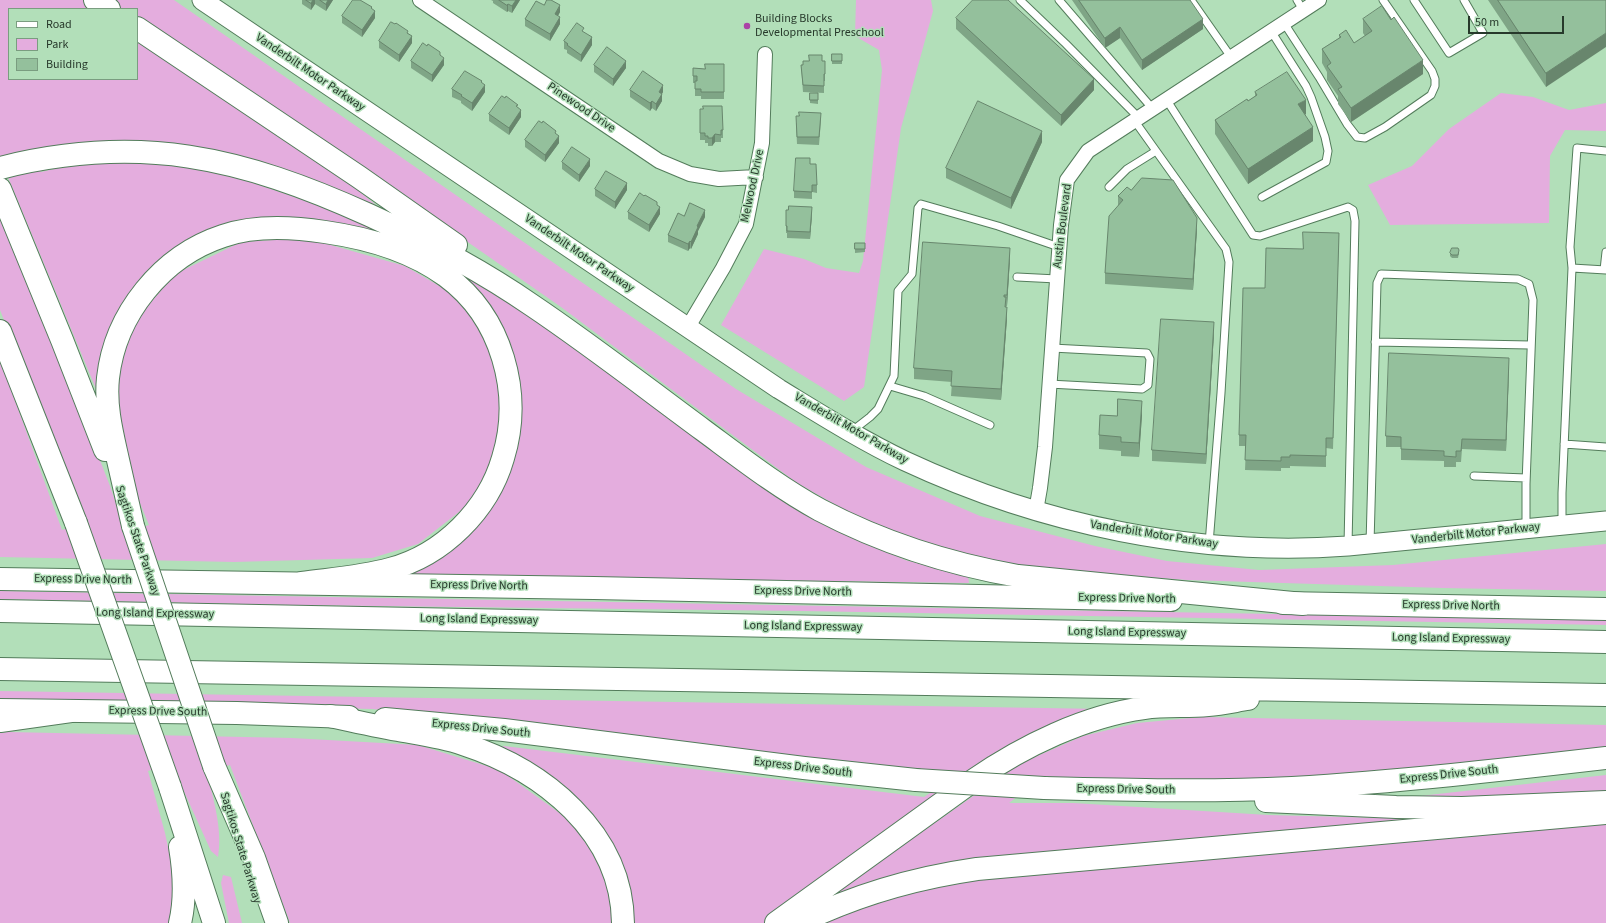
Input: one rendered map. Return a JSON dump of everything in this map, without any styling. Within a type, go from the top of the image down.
[{"type":"highway","points":[[95,0],[107,8]]},
{"type":"highway","points":[[138,29],[461,249],[532,305],[775,483],[818,508],[886,540],[920,553],[958,564],[1018,576],[1303,604]]},
{"type":"highway","points":[[0,168],[36,160],[96,152],[144,152],[205,158],[257,171],[323,195],[388,224],[471,267],[532,305]]},
{"type":"highway","name":"Sagtikos State Parkway","points":[[0,189],[84,396],[133,526],[214,766],[262,923]]},
{"type":"highway","points":[[133,526],[111,431],[107,392],[110,369],[119,336],[128,316],[145,290],[156,278],[183,256],[209,242],[235,233],[265,228],[300,229],[336,233],[374,242],[412,257],[446,276],[460,288],[484,317],[498,345],[508,373],[511,417],[507,446],[495,480],[483,500],[466,522],[440,545],[409,562],[392,569],[302,584]]},
{"type":"highway","points":[[0,331],[76,523],[170,787],[214,923]]},
{"type":"highway","name":"Express Drive North","points":[[0,579],[870,593],[1303,604],[1606,609]]},
{"type":"highway","name":"Long Island Expressway","points":[[0,611],[1606,642]]},
{"type":"highway","points":[[0,669],[1606,695]]},
{"type":"highway","points":[[776,923],[990,768],[1045,739],[1084,724],[1144,708],[1207,705],[1308,690]]},
{"type":"highway","name":"Express Drive South","points":[[0,710],[330,716],[400,720],[477,727],[804,768],[916,780],[1044,788],[1149,790],[1248,789],[1346,784],[1471,773],[1606,758]]},
{"type":"highway","points":[[0,721],[71,711]]},
{"type":"highway","points":[[330,716],[462,743],[504,760],[541,782],[559,795],[575,810],[600,842],[616,879],[620,896],[623,923]]},
{"type":"highway","points":[[214,766],[254,858],[277,923]]},
{"type":"highway","points":[[170,787],[183,870],[183,902],[180,923]]},
{"type":"highway","points":[[1149,790],[1231,800],[1403,807],[1493,807],[1606,802]]},
{"type":"highway","points":[[799,923],[832,908],[889,888],[922,879],[984,868],[1606,813]]},
{"type":"main road","name":"Vanderbilt Motor Parkway","points":[[202,0],[779,388],[850,432],[904,461],[940,477],[993,497],[1069,520],[1118,531],[1209,544],[1281,549],[1348,546],[1606,521]]},
{"type":"street","name":"Pinewood Drive","points":[[420,0],[659,161],[690,174],[719,179],[756,177]]},
{"type":"street","name":"Austin Boulevard","points":[[1036,511],[1040,488],[1050,384],[1060,225],[1068,180],[1088,151],[1284,23],[1300,5],[1319,0]]},
{"type":"street","name":"Melwood Drive","points":[[688,327],[723,268],[746,224],[762,143],[765,54]]},
{"type":"lane","points":[[1020,0],[1066,44],[1136,119],[1156,152],[1226,249],[1229,262],[1221,393],[1209,544]]},
{"type":"lane","points":[[1059,0],[1152,108]]},
{"type":"lane","points":[[1191,0],[1231,57]]},
{"type":"lane","points":[[1284,23],[1347,124],[1357,136],[1365,138],[1385,127],[1431,95],[1435,86],[1432,71],[1383,0]]},
{"type":"lane","points":[[1414,0],[1448,53],[1484,33],[1464,0]]},
{"type":"lane","points":[[1262,197],[1326,162],[1328,152],[1325,137],[1306,86],[1271,31]]},
{"type":"lane","points":[[1166,99],[1253,235],[1260,236],[1348,207],[1353,210],[1355,221],[1348,546]]},
{"type":"lane","points":[[1562,525],[1572,268],[1570,247],[1577,148],[1606,151]]},
{"type":"lane","points":[[1109,187],[1127,169],[1156,152]]},
{"type":"lane","points":[[850,432],[878,409],[894,376],[898,291],[912,274],[918,208],[921,204],[998,226],[1059,247]]},
{"type":"lane","points":[[1572,268],[1605,270],[1606,252]]},
{"type":"lane","points":[[1370,544],[1377,283],[1382,274],[1518,279],[1529,284],[1532,300],[1526,478],[1526,529]]},
{"type":"lane","points":[[1018,276],[1057,279]]},
{"type":"lane","points":[[1375,342],[1530,345]]},
{"type":"lane","points":[[1050,384],[1142,389],[1148,385],[1150,359],[1147,354],[1052,348]]},
{"type":"lane","points":[[890,386],[924,396],[990,425]]},
{"type":"lane","points":[[1564,444],[1606,447]]},
{"type":"lane","points":[[1474,476],[1526,478]]},
{"type":"green space","points":[[0,0],[83,0],[95,8],[8,8],[8,80],[138,80],[138,36],[321,160],[376,205],[264,163],[197,147],[129,142],[37,152],[41,172],[71,165],[133,160],[212,169],[342,213],[434,258],[513,302],[801,511],[905,560],[968,576],[969,583],[411,575],[410,572],[469,534],[520,396],[440,265],[261,222],[134,295],[101,401],[0,158]]},
{"type":"green space","points":[[108,0],[174,0],[736,389],[866,467],[980,516],[1095,546],[1167,561],[1259,570],[1393,565],[1606,544],[1606,591],[1443,588],[1187,580],[1009,566],[923,544],[850,513],[797,483],[561,307],[370,174],[138,20],[138,8],[120,8]]},
{"type":"green space","points":[[856,0],[931,0],[933,11],[901,128],[864,387],[844,401],[721,325],[764,249],[804,259],[826,268],[859,273],[863,261],[882,70],[879,50],[855,36]]},
{"type":"green space","points":[[1501,93],[1533,97],[1569,110],[1606,103],[1606,131],[1565,130],[1550,156],[1549,223],[1390,225],[1368,185],[1412,166],[1449,129]]},
{"type":"green space","points":[[0,204],[110,486],[126,533],[149,525],[137,496],[118,429],[116,371],[135,321],[175,274],[241,242],[306,238],[405,266],[453,294],[487,338],[502,397],[496,459],[468,505],[418,544],[372,558],[234,562],[0,557],[0,359],[62,530],[85,522],[0,310]]},
{"type":"green space","points":[[0,591],[1606,620],[1606,625],[802,611],[290,605],[0,599]]},
{"type":"green space","points":[[0,691],[1105,709],[767,923],[629,923],[604,836],[497,748],[504,746],[924,797],[956,776],[511,722],[372,709],[0,700]]},
{"type":"green space","points":[[1202,717],[1606,725],[1606,749],[1402,773],[1232,785],[1039,780],[1009,803],[1073,803],[1268,815],[1460,820],[998,863],[837,904],[832,895],[1019,764],[1083,736],[1137,723]]},
{"type":"green space","points":[[0,733],[292,738],[418,745],[500,770],[572,822],[607,876],[614,923],[290,923],[230,765],[207,772],[218,825],[218,857],[211,851],[171,763],[148,771],[165,833],[176,885],[170,923],[0,923]]},
{"type":"green space","points":[[1606,775],[1606,795],[1412,799],[1420,796]]},
{"type":"green space","points":[[1606,822],[1606,923],[818,923],[909,892],[1002,875]]},
{"type":"green space","points":[[223,875],[231,877],[242,923],[229,923],[221,883]]},
{"type":"building","points":[[306,0],[313,0],[311,3]]},
{"type":"building","points":[[320,0],[328,0],[326,4]]},
{"type":"building","points":[[353,0],[360,0],[372,7],[371,8],[375,11],[362,30],[342,16]]},
{"type":"building","points":[[499,0],[516,0],[512,6]]},
{"type":"building","points":[[547,0],[551,0],[560,5],[555,14],[560,17],[550,34],[525,19],[536,1],[544,5]]},
{"type":"building","points":[[973,0],[1008,0],[1094,79],[1061,115],[956,18]]},
{"type":"building","points":[[1079,0],[1190,0],[1203,19],[1142,60],[1120,27],[1105,38]]},
{"type":"building","points":[[1498,0],[1606,0],[1606,33],[1546,73]]},
{"type":"building","points":[[1382,6],[1391,20],[1394,17],[1423,60],[1351,108],[1338,89],[1342,87],[1327,66],[1331,63],[1322,49],[1341,37],[1339,35],[1346,30],[1354,43],[1372,31],[1363,19]]},
{"type":"building","points":[[391,22],[396,23],[408,31],[407,33],[412,36],[399,55],[379,41]]},
{"type":"building","points":[[577,23],[584,28],[582,31],[592,37],[581,55],[564,41]]},
{"type":"building","points":[[423,43],[427,46],[428,44],[440,52],[440,55],[444,58],[432,75],[411,61]]},
{"type":"building","points":[[607,47],[626,61],[613,79],[594,65]]},
{"type":"building","points":[[832,54],[842,54],[842,61],[832,61]]},
{"type":"building","points":[[809,55],[822,55],[822,61],[825,61],[824,86],[803,85],[801,65],[803,65],[803,61],[809,61]]},
{"type":"building","points":[[705,64],[724,64],[724,92],[701,92],[701,89],[695,89],[695,81],[697,81],[697,76],[693,76],[693,68],[705,69]]},
{"type":"building","points":[[465,71],[482,81],[481,82],[485,85],[472,103],[452,89]]},
{"type":"building","points":[[643,71],[663,85],[659,92],[662,94],[656,104],[652,101],[650,103],[630,90]]},
{"type":"building","points":[[1287,72],[1306,100],[1298,104],[1313,127],[1248,169],[1215,120],[1247,99],[1248,101],[1257,95],[1255,92]]},
{"type":"building","points":[[810,93],[818,93],[818,100],[810,100]]},
{"type":"building","points":[[502,96],[505,98],[506,96],[518,105],[516,106],[521,110],[509,128],[489,114]]},
{"type":"building","points":[[978,101],[1042,131],[1011,198],[946,168]]},
{"type":"building","points":[[703,106],[722,106],[723,130],[721,130],[721,135],[715,134],[712,138],[708,138],[708,136],[705,136],[705,133],[700,133],[700,109],[703,109]]},
{"type":"building","points":[[799,112],[821,113],[819,137],[797,137],[796,116],[799,116]]},
{"type":"building","points":[[539,121],[542,123],[543,121],[556,131],[555,133],[559,136],[545,155],[525,140]]},
{"type":"building","points":[[572,147],[590,159],[579,175],[562,162]]},
{"type":"building","points":[[796,158],[810,158],[810,164],[816,164],[817,185],[812,185],[812,192],[794,191]]},
{"type":"building","points":[[606,171],[627,183],[615,202],[595,189]]},
{"type":"building","points":[[1142,178],[1173,180],[1197,218],[1193,279],[1105,273],[1109,216],[1123,200],[1118,196],[1127,187],[1131,190]]},
{"type":"building","points":[[640,193],[657,202],[657,205],[660,207],[649,225],[628,212]]},
{"type":"building","points":[[690,203],[705,210],[691,242],[690,241],[688,244],[668,235],[678,213],[684,216]]},
{"type":"building","points":[[789,206],[812,207],[810,232],[787,231],[786,210],[788,210]]},
{"type":"building","points":[[1303,232],[1339,233],[1333,438],[1326,438],[1326,456],[1290,455],[1290,457],[1281,457],[1281,461],[1245,460],[1246,435],[1239,435],[1243,288],[1265,288],[1266,248],[1303,249]]},
{"type":"building","points":[[923,242],[1010,248],[1007,295],[1004,295],[1004,297],[1006,297],[1005,307],[1007,307],[1001,389],[951,386],[952,371],[914,368]]},
{"type":"building","points":[[855,243],[865,243],[865,249],[855,249]]},
{"type":"building","points":[[1452,248],[1458,248],[1458,255],[1452,255],[1450,253]]},
{"type":"building","points":[[1161,319],[1214,322],[1206,454],[1152,450]]},
{"type":"building","points":[[1389,353],[1509,358],[1506,440],[1462,439],[1461,451],[1456,451],[1456,457],[1444,456],[1444,451],[1401,449],[1401,437],[1386,436]]},
{"type":"building","points":[[1118,399],[1142,401],[1139,443],[1121,442],[1121,437],[1099,435],[1100,415],[1117,416]]},
{"type":"place","name":"Building Blocks Developmental Preschool","points":[[747,26]]}]
